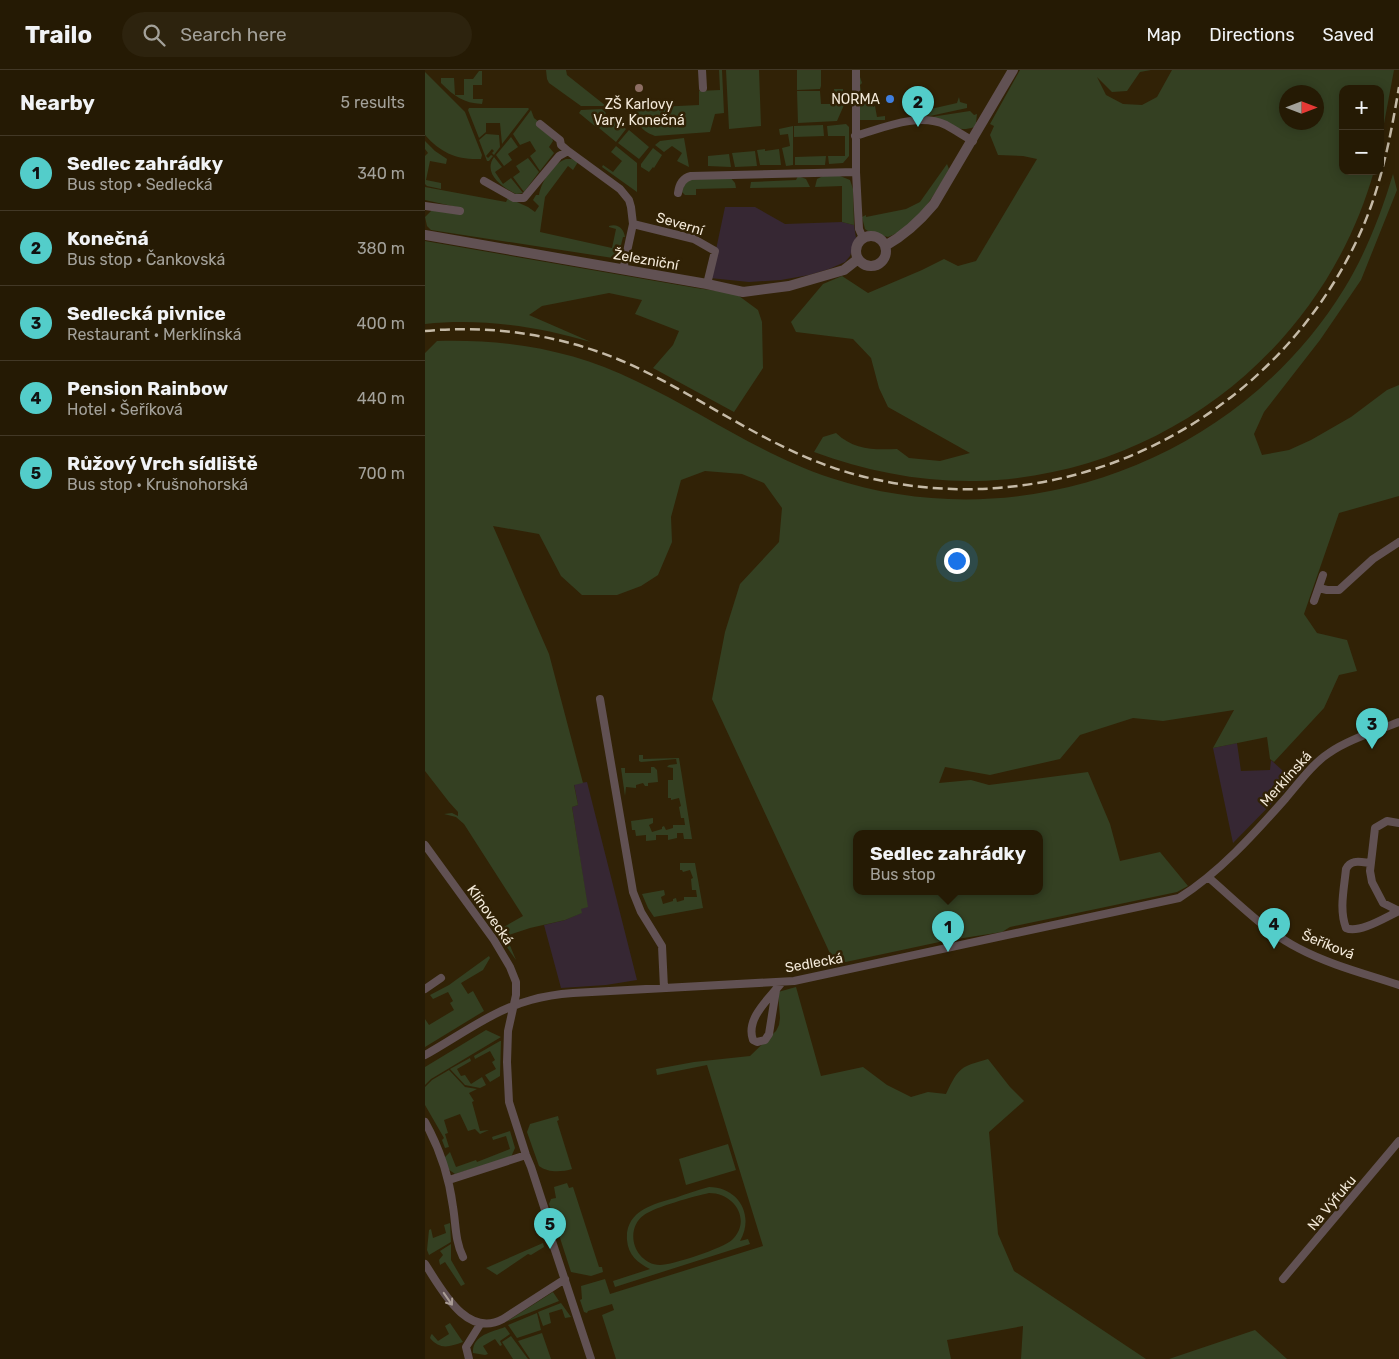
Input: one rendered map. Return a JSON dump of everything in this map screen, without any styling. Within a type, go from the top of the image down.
[{"type":"street","points":[[703,70],[703,88]]},
{"type":"street","points":[[855,70],[856,172],[859,228],[863,238]]},
{"type":"street","points":[[885,246],[903,236],[929,210],[973,141],[1013,70]]},
{"type":"street","points":[[855,136],[893,125],[914,121],[930,121],[946,125],[973,141]]},
{"type":"street","points":[[540,124],[560,140],[561,145],[620,189],[626,196],[631,207],[633,224],[623,270]]},
{"type":"street","points":[[485,181],[514,198],[524,198],[559,156],[568,150]]},
{"type":"street","points":[[678,193],[682,182],[691,176],[856,172]]},
{"type":"street","points":[[425,206],[460,211]]},
{"type":"street","name":"Severní","points":[[633,224],[695,239],[715,251],[707,284]]},
{"type":"street","name":"Železniční","points":[[425,235],[707,284],[743,292],[789,286],[822,278],[844,270],[858,259]]},
{"type":"street","points":[[867,236],[875,236],[885,246],[884,258],[878,264],[866,266],[858,259],[856,248],[863,238],[867,236]]},
{"type":"street","points":[[1319,588],[1339,590],[1373,559],[1399,542]]},
{"type":"street","points":[[1314,601],[1323,575]]},
{"type":"street","points":[[600,699],[633,892],[641,912],[659,938],[662,946],[664,988]]},
{"type":"street","name":"Merklínská","points":[[1209,877],[1263,823],[1324,756],[1399,722]]},
{"type":"street","points":[[1399,823],[1387,821],[1375,828],[1371,863],[1372,882],[1383,903],[1399,911]]},
{"type":"street","name":"Klínovecká","points":[[425,845],[494,940],[510,967],[515,982],[516,994],[508,1031],[507,1086],[509,1102],[525,1155],[531,1167],[546,1213],[546,1223],[591,1359]]},
{"type":"street","points":[[1371,863],[1353,862],[1348,864],[1346,869],[1342,910],[1346,928],[1350,930],[1360,929],[1399,911]]},
{"type":"street","name":"Sedlecká","points":[[425,1055],[488,1018],[530,1000],[558,994],[794,981],[1179,898],[1209,877]]},
{"type":"street","name":"Šeříková","points":[[1209,877],[1275,933],[1297,948],[1399,985]]},
{"type":"street","points":[[425,989],[441,978]]},
{"type":"street","points":[[776,990],[769,1034],[765,1040],[757,1042],[753,1040],[750,1033],[753,1020],[782,982]]},
{"type":"street","points":[[425,1122],[439,1149],[449,1180],[457,1244],[463,1257]]},
{"type":"street","name":"Na Výfuku","points":[[1283,1279],[1399,1141]]},
{"type":"street","points":[[449,1180],[525,1155]]},
{"type":"street","points":[[425,1264],[453,1306],[469,1318],[486,1324],[497,1323],[565,1279]]},
{"type":"street","points":[[469,1359],[467,1347],[481,1323]]},
{"type":"shaded area","points":[[725,207],[755,207],[785,224],[842,222],[854,225],[856,238],[850,256],[845,262],[809,275],[781,280],[749,282],[710,278]]},
{"type":"shaded area","points":[[1237,743],[1241,771],[1270,770],[1271,760],[1293,780],[1233,843],[1213,748]]},
{"type":"shaded area","points":[[587,782],[637,980],[606,985],[561,988],[544,925],[565,920],[581,913],[586,898],[572,807],[578,805],[574,784]]},
{"type":"green space","points":[[546,70],[566,70],[567,75],[606,106],[581,106],[549,83]]},
{"type":"green space","points":[[719,70],[722,70],[724,113],[715,114],[710,132],[655,136],[642,129],[636,108],[699,105],[699,91],[720,90]]},
{"type":"green space","points":[[726,70],[759,70],[761,126],[729,129]]},
{"type":"green space","points":[[797,70],[821,70],[820,89],[797,90]]},
{"type":"green space","points":[[1020,70],[1151,70],[1140,72],[1127,91],[1112,92],[1097,77],[1106,95],[1123,104],[1142,105],[1157,97],[1172,70],[1394,70],[1384,124],[1384,85],[1339,85],[1339,175],[1372,175],[1350,235],[1317,294],[1275,346],[1226,391],[1170,428],[1110,456],[1044,474],[976,481],[934,480],[893,474],[853,465],[814,452],[823,437],[836,433],[857,446],[872,449],[897,449],[909,458],[940,461],[970,453],[888,407],[879,388],[871,358],[853,339],[796,332],[791,322],[823,284],[842,276],[868,293],[944,259],[958,266],[976,261],[1037,159],[1023,156],[998,155],[990,135],[994,126],[990,124]]},
{"type":"green space","points":[[479,71],[482,71],[482,85],[473,85],[473,99],[483,99],[482,104],[459,98],[450,92],[441,83],[441,78],[454,78],[455,95],[464,95],[464,79],[473,79]]},
{"type":"green space","points":[[425,72],[465,112],[482,155],[481,159],[457,157],[443,151],[425,135]]},
{"type":"green space","points":[[858,77],[860,77],[862,83],[860,85],[863,104],[872,103],[873,107],[875,106],[877,117],[885,116],[885,120],[859,120]]},
{"type":"green space","points":[[834,89],[843,89],[844,105],[837,121],[798,123],[797,91],[820,91],[821,104],[835,104]]},
{"type":"green space","points":[[959,97],[960,102],[967,104],[967,108],[930,116],[923,115],[922,111],[957,103]]},
{"type":"green space","points":[[469,108],[529,109],[502,144],[500,123],[486,123],[486,132],[479,138],[468,110]]},
{"type":"green space","points":[[602,109],[606,113],[596,127],[579,113],[581,110]]},
{"type":"green space","points":[[531,110],[534,118],[539,122],[537,126],[552,138],[553,141],[549,147],[554,153],[540,171],[530,156],[536,151],[530,141],[520,145],[513,134]]},
{"type":"green space","points":[[970,111],[974,115],[977,114],[976,123],[974,127],[968,129],[952,127],[930,119],[931,117]]},
{"type":"green space","points":[[609,115],[626,129],[616,142],[599,128]]},
{"type":"green space","points":[[846,124],[849,127],[849,156],[843,163],[829,164],[828,156],[845,156],[845,136],[828,136],[827,126]]},
{"type":"green space","points":[[823,125],[824,136],[794,137],[794,126]]},
{"type":"green space","points":[[793,126],[793,165],[786,166],[782,148],[790,146],[788,134],[780,135],[779,129]]},
{"type":"green space","points":[[629,130],[649,147],[639,159],[618,143]]},
{"type":"green space","points":[[486,134],[499,135],[500,147],[494,155],[492,149],[486,156],[488,158],[491,155],[493,156],[489,161],[487,161],[479,140]]},
{"type":"green space","points":[[511,137],[518,147],[508,154],[512,160],[504,166],[496,155]]},
{"type":"green space","points":[[684,138],[689,167],[677,161],[682,153],[672,146],[664,152],[655,145],[660,141]]},
{"type":"green space","points":[[425,141],[447,159],[446,164],[430,161],[426,180],[441,183],[441,189],[425,184],[425,156],[428,153],[425,149]]},
{"type":"green space","points":[[616,146],[637,163],[637,192],[602,167],[603,165],[613,172],[622,161],[611,152]]},
{"type":"green space","points":[[653,148],[662,155],[654,168],[649,172],[641,167],[641,164]]},
{"type":"green space","points":[[765,149],[765,151],[779,149],[781,165],[760,165],[757,150]]},
{"type":"green space","points":[[755,151],[757,166],[735,167],[732,153]]},
{"type":"green space","points":[[729,154],[731,167],[708,166],[708,156]]},
{"type":"green space","points":[[826,156],[825,165],[795,165],[795,157]]},
{"type":"green space","points":[[494,157],[502,167],[495,172],[503,184],[511,178],[523,193],[516,194],[496,180],[491,169]]},
{"type":"green space","points":[[528,158],[539,172],[524,192],[513,177],[520,172],[516,166]]},
{"type":"green space","points":[[566,159],[578,162],[573,170],[568,166],[545,197],[540,232],[612,248],[616,229],[609,226],[618,226],[622,229],[625,237],[623,237],[619,253],[613,258],[431,230],[427,226],[425,217],[432,210],[461,208],[425,200],[425,187],[506,202],[508,198],[535,212],[539,206],[533,200],[536,195],[539,195],[545,179],[557,164]]},
{"type":"green space","points":[[947,164],[949,169],[938,189],[924,209],[908,226],[888,237],[871,233],[865,229],[862,217],[866,215],[866,217],[906,209],[920,202]]},
{"type":"green space","points":[[1393,174],[1397,190],[1361,280],[1320,340],[1264,412],[1254,434],[1262,455],[1289,450],[1311,440],[1351,417],[1387,390],[1399,385],[1399,496],[1339,513],[1304,614],[1317,633],[1347,640],[1357,671],[1339,675],[1324,708],[1274,762],[1270,759],[1267,737],[1213,748],[1234,710],[1163,721],[1133,718],[1080,735],[1060,759],[990,775],[945,767],[939,783],[971,780],[989,785],[1088,772],[1110,824],[1120,861],[1160,852],[1188,886],[1177,892],[1010,927],[1002,932],[944,941],[841,963],[834,962],[712,699],[725,632],[740,584],[779,542],[782,508],[764,483],[742,474],[705,471],[681,480],[671,517],[672,542],[658,575],[641,586],[617,595],[582,595],[561,576],[539,534],[493,526],[549,654],[583,783],[574,785],[578,805],[572,807],[588,907],[581,909],[582,913],[565,920],[506,936],[516,960],[491,925],[497,921],[502,928],[523,916],[464,824],[456,817],[444,814],[452,813],[458,816],[458,812],[425,771],[425,353],[437,341],[489,342],[514,345],[564,354],[588,361],[612,370],[660,393],[780,458],[831,478],[904,495],[977,499],[1050,491],[1120,472],[1186,441],[1246,400],[1299,349],[1344,289],[1366,247]]},
{"type":"green space","points":[[798,176],[806,179],[810,187],[750,188],[751,182],[796,180]]},
{"type":"green space","points":[[823,176],[840,176],[850,180],[853,189],[854,225],[842,222],[842,186],[815,187],[817,179]]},
{"type":"green space","points":[[730,177],[735,183],[736,188],[696,189],[696,195],[685,195],[682,192],[688,180]]},
{"type":"green space","points":[[425,241],[732,293],[758,310],[762,322],[763,368],[734,412],[653,368],[673,345],[679,331],[635,314],[642,300],[609,293],[542,306],[529,315],[591,342],[571,336],[509,325],[467,322],[425,324]]},
{"type":"green space","points":[[639,755],[643,755],[643,759],[679,758],[692,839],[684,839],[683,833],[677,833],[677,838],[668,840],[668,835],[656,835],[656,840],[646,841],[646,835],[636,836],[635,830],[632,830],[631,821],[653,818],[653,823],[649,825],[652,832],[662,829],[664,826],[666,830],[673,828],[673,825],[685,825],[684,818],[681,818],[679,798],[671,800],[671,798],[668,798],[668,780],[673,780],[673,768],[667,767],[677,764],[676,759],[641,762],[639,761]]},
{"type":"green space","points":[[651,767],[657,770],[658,782],[648,783],[648,786],[645,786],[643,783],[636,785],[636,788],[626,787],[625,796],[621,768],[625,768],[625,773],[651,773]]},
{"type":"green space","points":[[680,863],[695,863],[703,908],[654,917],[642,894],[664,890],[665,895],[661,897],[663,904],[676,898],[677,902],[684,900],[684,897],[697,897],[696,890],[692,890],[691,879],[693,878],[690,870],[683,872],[680,870]]},
{"type":"green space","points":[[489,956],[490,958],[483,970],[461,983],[468,994],[473,991],[484,1011],[425,1047],[425,1019],[429,1025],[454,1010],[450,1003],[453,1001],[448,992],[433,999],[430,995],[449,985]]},
{"type":"green space","points":[[796,987],[821,1076],[863,1067],[887,1085],[911,1097],[928,1092],[946,1094],[961,1069],[988,1059],[1010,1087],[1024,1101],[989,1132],[998,1234],[1014,1271],[1146,1359],[1021,1359],[1023,1326],[947,1340],[951,1359],[616,1359],[602,1315],[614,1310],[612,1304],[588,1311],[587,1313],[584,1312],[580,1300],[582,1299],[581,1286],[605,1279],[610,1294],[763,1246],[707,1065],[657,1075],[656,1069],[694,1062],[750,1056],[776,1031],[779,1025],[778,992]]},
{"type":"green space","points":[[486,1030],[501,1037],[431,1079],[425,1085],[425,1067]]},
{"type":"green space","points":[[500,1041],[500,1076],[490,1082],[485,1075],[496,1069],[492,1062],[495,1060],[490,1051],[475,1059],[474,1056]]},
{"type":"green space","points":[[470,1058],[471,1061],[457,1069],[461,1076],[465,1075],[471,1084],[482,1077],[486,1085],[480,1088],[465,1085],[450,1069]]},
{"type":"green space","points":[[449,1070],[465,1087],[477,1089],[469,1093],[474,1101],[472,1102],[480,1131],[489,1130],[480,1134],[475,1129],[468,1131],[460,1114],[444,1120],[448,1133],[445,1134],[449,1147],[445,1148],[442,1140],[444,1138],[425,1105],[425,1087],[432,1080]]},
{"type":"green space","points":[[558,1116],[559,1120],[557,1121],[572,1169],[564,1171],[547,1170],[539,1166],[527,1132],[530,1124]]},
{"type":"green space","points":[[510,1131],[515,1148],[511,1157],[455,1174],[448,1169],[444,1158],[450,1152],[456,1167],[476,1160],[477,1162],[510,1149],[506,1136],[493,1140],[492,1137]]},
{"type":"green space","points":[[728,1144],[736,1170],[686,1185],[679,1159]]},
{"type":"green space","points":[[567,1183],[569,1188],[573,1187],[599,1267],[602,1267],[603,1272],[591,1276],[571,1272],[549,1204],[551,1199],[556,1198],[554,1187]]},
{"type":"green space","points":[[709,1187],[719,1188],[736,1197],[741,1204],[746,1222],[740,1241],[748,1239],[750,1244],[615,1287],[613,1281],[650,1269],[634,1258],[629,1250],[628,1230],[636,1216],[650,1206]],"holes":[[[709,1193],[718,1194],[733,1203],[738,1209],[741,1225],[738,1233],[732,1240],[686,1259],[660,1265],[646,1261],[640,1255],[635,1245],[633,1234],[636,1223],[644,1215],[685,1199]]]},
{"type":"green space","points":[[450,1223],[451,1242],[429,1255],[427,1250],[429,1230],[431,1229],[433,1238],[446,1233],[444,1225]]},
{"type":"green space","points":[[543,1243],[544,1247],[531,1255],[528,1254],[497,1275],[486,1268]]},
{"type":"green space","points":[[451,1244],[451,1260],[465,1284],[461,1286],[445,1262],[440,1265],[439,1260],[443,1255],[440,1251]]},
{"type":"green space","points":[[553,1292],[559,1301],[506,1322]]},
{"type":"green space","points":[[561,1303],[571,1317],[565,1318],[562,1309],[549,1313],[551,1323],[543,1326],[538,1312]]},
{"type":"green space","points":[[537,1313],[541,1330],[517,1338],[508,1325]]},
{"type":"green space","points":[[450,1323],[463,1342],[441,1346],[430,1338],[432,1334],[438,1341],[449,1334],[445,1326]]},
{"type":"green space","points":[[505,1327],[510,1334],[500,1341],[502,1345],[500,1346],[495,1339],[483,1346],[488,1354],[473,1353],[479,1338]]},
{"type":"green space","points":[[1255,1330],[1287,1359],[1169,1359]]},
{"type":"green space","points":[[542,1333],[551,1359],[530,1359],[518,1341]]},
{"type":"green space","points":[[511,1336],[528,1359],[513,1359],[502,1342]]},
{"type":"railway","points":[[425,331],[480,329],[508,332],[535,335],[589,349],[640,369],[790,450],[843,471],[920,487],[997,488],[1071,476],[1142,451],[1208,414],[1267,366],[1317,308],[1357,240],[1365,222],[1388,146],[1399,87]]},
{"type":"place","name":"ZŠ Karlovy Vary, Konečná","points":[[639,88]]},
{"type":"place","name":"NORMA","points":[[890,99]]},
{"type":"place","name":"Konečná","points":[[918,127]]},
{"type":"place","name":"Sedlecká pivnice","points":[[1372,749]]},
{"type":"place","name":"Pension Rainbow","points":[[1274,949]]},
{"type":"place","name":"Sedlec zahrádky","points":[[948,952]]},
{"type":"place","name":"Růžový Vrch sídliště","points":[[550,1249]]}]
